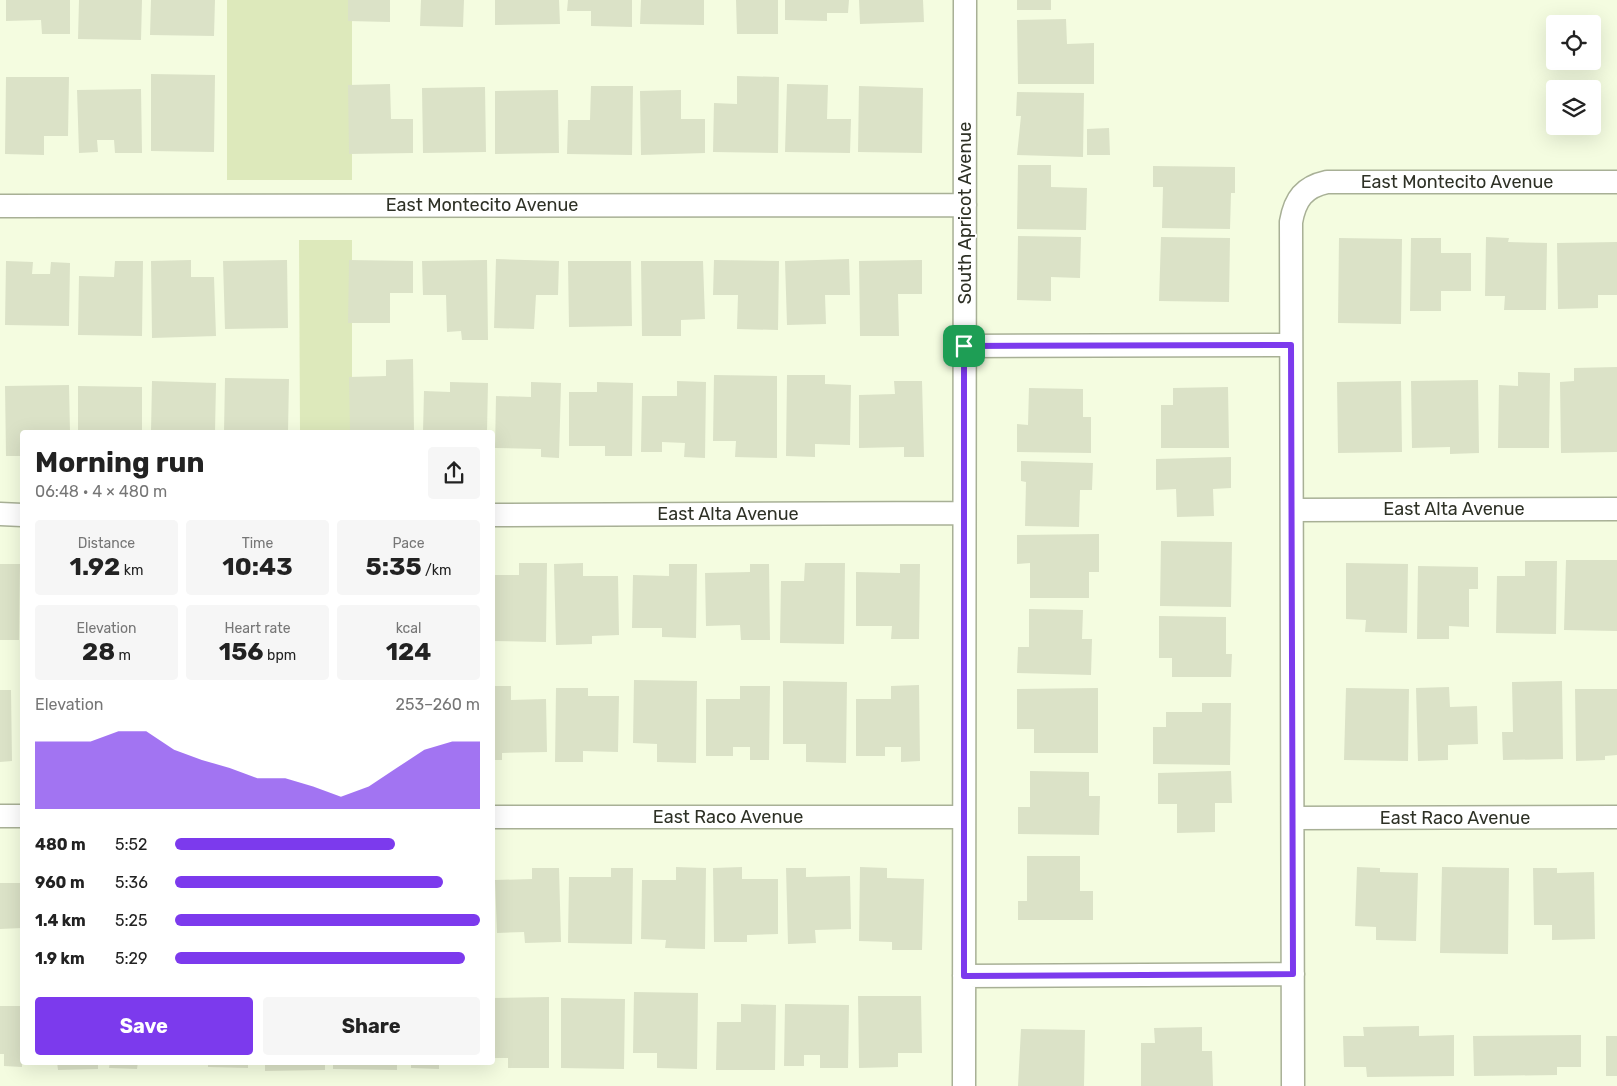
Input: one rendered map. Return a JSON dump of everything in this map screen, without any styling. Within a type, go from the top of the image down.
[{"type":"street","name":"South Apricot Avenue","points":[[964,1086],[965,0]]},
{"type":"street","name":"East Montecito Avenue","points":[[1291,345],[1291,222],[1294,207],[1300,195],[1312,186],[1327,182],[1617,182]]},
{"type":"street","name":"East Montecito Avenue","points":[[0,206],[965,204]]},
{"type":"street","points":[[964,346],[1291,345],[1293,1086]]},
{"type":"street","name":"East Alta Avenue","points":[[1292,510],[1617,509]]},
{"type":"street","name":"East Alta Avenue","points":[[495,515],[964,513]]},
{"type":"street","points":[[0,514],[20,514]]},
{"type":"street","points":[[0,816],[20,816]]},
{"type":"street","name":"East Raco Avenue","points":[[495,817],[964,817]]},
{"type":"street","name":"East Raco Avenue","points":[[1292,818],[1617,817]]},
{"type":"street","points":[[964,976],[1293,974]]},
{"type":"green space","points":[[227,0],[352,0],[352,180],[227,180]]},
{"type":"green space","points":[[299,240],[352,240],[352,430],[300,430]]},
{"type":"building","points":[[6,0],[70,0],[70,34],[42,34],[41,20],[6,21]]},
{"type":"building","points":[[79,0],[142,0],[141,40],[78,39]]},
{"type":"building","points":[[151,0],[215,0],[214,36],[150,35]]},
{"type":"building","points":[[348,0],[390,0],[390,22],[348,21]]},
{"type":"building","points":[[421,0],[464,0],[463,27],[420,26]]},
{"type":"building","points":[[495,0],[559,0],[560,24],[495,25]]},
{"type":"building","points":[[568,0],[632,0],[632,27],[591,26],[591,11],[567,11]]},
{"type":"building","points":[[641,0],[704,0],[704,25],[640,24]]},
{"type":"building","points":[[736,0],[778,0],[778,34],[737,34]]},
{"type":"building","points":[[785,0],[849,0],[848,13],[827,13],[827,21],[785,20]]},
{"type":"building","points":[[859,0],[923,0],[924,22],[860,24]]},
{"type":"building","points":[[1017,0],[1051,0],[1051,10],[1017,10]]},
{"type":"building","points":[[1066,19],[1067,44],[1094,43],[1094,84],[1018,84],[1017,20]]},
{"type":"building","points":[[151,74],[215,75],[214,152],[151,151]]},
{"type":"building","points":[[737,76],[779,77],[778,153],[713,152],[714,103],[737,104]]},
{"type":"building","points":[[6,77],[69,77],[68,136],[44,136],[44,155],[5,154]]},
{"type":"building","points":[[390,84],[391,119],[413,119],[413,153],[349,154],[348,85]]},
{"type":"building","points":[[787,84],[828,85],[827,119],[851,119],[850,153],[785,152]]},
{"type":"building","points":[[591,86],[633,86],[632,155],[567,154],[568,120],[590,120]]},
{"type":"building","points":[[859,86],[923,88],[922,153],[858,152]]},
{"type":"building","points":[[485,87],[486,152],[423,153],[422,88]]},
{"type":"building","points":[[141,89],[142,153],[115,153],[114,140],[97,140],[98,152],[79,153],[77,90]]},
{"type":"building","points":[[558,90],[559,153],[495,154],[495,91]]},
{"type":"building","points":[[681,90],[681,119],[705,119],[705,153],[641,155],[640,91]]},
{"type":"building","points":[[1017,92],[1084,93],[1083,157],[1017,155],[1021,116],[1016,116]]},
{"type":"building","points":[[1109,128],[1110,155],[1087,155],[1087,129]]},
{"type":"building","points":[[1018,165],[1051,165],[1051,187],[1087,188],[1086,230],[1017,229]]},
{"type":"building","points":[[1153,166],[1235,167],[1235,193],[1231,193],[1230,229],[1162,228],[1163,187],[1153,187]]},
{"type":"building","points":[[1018,236],[1081,237],[1080,278],[1051,277],[1051,301],[1017,300]]},
{"type":"building","points":[[1161,237],[1230,238],[1229,302],[1159,301]]},
{"type":"building","points":[[1486,237],[1509,238],[1508,242],[1547,243],[1546,310],[1504,310],[1505,296],[1485,296]]},
{"type":"building","points":[[1339,238],[1402,239],[1401,324],[1338,323]]},
{"type":"building","points":[[1411,238],[1441,238],[1441,253],[1471,253],[1471,291],[1441,291],[1441,311],[1410,311]]},
{"type":"building","points":[[1617,242],[1617,295],[1598,295],[1598,308],[1558,309],[1557,243]]},
{"type":"building","points":[[496,259],[559,261],[558,295],[536,295],[534,329],[494,328]]},
{"type":"building","points":[[849,259],[850,295],[825,295],[826,324],[787,325],[785,261]]},
{"type":"building","points":[[191,260],[191,277],[214,277],[216,336],[152,338],[151,261]]},
{"type":"building","points":[[287,260],[288,328],[225,329],[223,261]]},
{"type":"building","points":[[349,260],[413,261],[413,293],[390,293],[390,323],[348,323]]},
{"type":"building","points":[[487,260],[488,340],[462,340],[461,331],[447,332],[446,295],[423,295],[422,261]]},
{"type":"building","points":[[714,260],[779,261],[778,330],[737,329],[738,295],[713,295]]},
{"type":"building","points":[[922,260],[922,294],[898,294],[899,336],[860,336],[859,261]]},
{"type":"building","points":[[6,261],[33,262],[32,274],[50,274],[51,262],[70,263],[69,326],[5,325]]},
{"type":"building","points":[[115,261],[143,261],[142,336],[78,335],[79,276],[114,277]]},
{"type":"building","points":[[568,261],[631,261],[632,326],[569,327]]},
{"type":"building","points":[[641,261],[703,261],[705,319],[681,320],[681,336],[642,336]]},
{"type":"building","points":[[413,359],[414,430],[350,430],[349,377],[386,376],[386,360]]},
{"type":"building","points":[[1617,367],[1617,452],[1561,453],[1560,382],[1574,381],[1574,368]]},
{"type":"building","points":[[1518,372],[1550,373],[1549,448],[1498,448],[1499,385],[1518,386]]},
{"type":"building","points":[[714,375],[777,376],[777,458],[735,457],[736,441],[713,441]]},
{"type":"building","points":[[787,375],[825,375],[825,384],[851,385],[850,445],[815,444],[815,457],[786,456]]},
{"type":"building","points":[[225,378],[289,379],[288,430],[224,430]]},
{"type":"building","points":[[1478,380],[1479,453],[1450,454],[1450,447],[1412,448],[1411,381]]},
{"type":"building","points":[[152,381],[216,383],[215,430],[151,430]]},
{"type":"building","points":[[677,381],[706,382],[705,458],[684,457],[685,443],[662,442],[662,452],[641,452],[642,396],[677,396]]},
{"type":"building","points":[[894,381],[922,381],[924,457],[904,457],[904,447],[859,448],[859,395],[895,394]]},
{"type":"building","points":[[1401,381],[1402,452],[1338,453],[1337,382]]},
{"type":"building","points":[[450,382],[488,383],[487,430],[423,430],[424,391],[450,392]]},
{"type":"building","points":[[531,382],[561,383],[559,458],[541,457],[541,449],[495,448],[496,396],[531,397]]},
{"type":"building","points":[[597,382],[633,383],[632,456],[605,456],[605,446],[569,446],[569,392],[597,392]]},
{"type":"building","points":[[69,385],[70,430],[20,430],[20,456],[6,456],[5,386]]},
{"type":"building","points":[[78,386],[142,387],[142,430],[78,430]]},
{"type":"building","points":[[1228,387],[1229,448],[1161,448],[1161,405],[1173,405],[1173,388]]},
{"type":"building","points":[[1029,388],[1083,389],[1083,417],[1091,417],[1091,453],[1017,452],[1017,424],[1028,425]]},
{"type":"building","points":[[1231,457],[1231,488],[1213,489],[1214,516],[1177,517],[1176,489],[1156,490],[1156,459]]},
{"type":"building","points":[[1021,461],[1093,463],[1092,490],[1080,490],[1079,527],[1025,526],[1026,482],[1021,481]]},
{"type":"building","points":[[1099,534],[1099,572],[1089,572],[1089,598],[1030,598],[1030,563],[1017,564],[1017,535]]},
{"type":"building","points":[[1161,541],[1232,542],[1231,607],[1160,606]]},
{"type":"building","points":[[1566,560],[1617,560],[1617,631],[1564,630]]},
{"type":"building","points":[[1525,561],[1557,561],[1556,634],[1496,633],[1497,576],[1525,576]]},
{"type":"building","points":[[519,563],[547,563],[546,642],[495,641],[495,575],[519,575]]},
{"type":"building","points":[[583,563],[583,576],[618,576],[619,635],[592,636],[592,644],[556,645],[554,564]]},
{"type":"building","points":[[805,563],[845,563],[844,644],[780,643],[781,581],[804,581]]},
{"type":"building","points":[[1346,563],[1408,564],[1407,633],[1365,632],[1366,620],[1346,619]]},
{"type":"building","points":[[0,564],[20,564],[19,640],[0,640]]},
{"type":"building","points":[[669,564],[697,564],[696,638],[662,637],[662,628],[632,628],[633,575],[669,576]]},
{"type":"building","points":[[750,564],[769,564],[770,640],[741,640],[740,625],[706,626],[705,573],[750,572]]},
{"type":"building","points":[[900,564],[920,564],[919,639],[891,639],[892,626],[856,626],[856,572],[900,573]]},
{"type":"building","points":[[1418,566],[1478,567],[1478,589],[1469,589],[1469,627],[1449,626],[1449,639],[1417,639]]},
{"type":"building","points":[[1029,609],[1083,610],[1082,639],[1092,639],[1091,675],[1017,673],[1018,647],[1029,647]]},
{"type":"building","points":[[1159,616],[1226,617],[1226,654],[1232,654],[1231,677],[1172,677],[1172,658],[1159,658]]},
{"type":"building","points":[[634,680],[697,681],[696,763],[657,762],[657,744],[633,743]]},
{"type":"building","points":[[783,681],[847,682],[846,763],[806,762],[806,744],[783,744]]},
{"type":"building","points":[[1562,681],[1563,759],[1503,760],[1502,732],[1513,732],[1512,682]]},
{"type":"building","points":[[919,685],[920,761],[901,762],[901,747],[885,747],[885,756],[856,756],[856,699],[891,699],[891,686]]},
{"type":"building","points":[[495,686],[511,686],[511,700],[546,699],[547,752],[502,753],[502,760],[495,760]]},
{"type":"building","points":[[740,686],[770,686],[769,760],[750,760],[750,747],[733,747],[733,756],[706,756],[706,699],[740,699]]},
{"type":"building","points":[[1449,687],[1450,707],[1477,706],[1478,744],[1448,745],[1448,760],[1418,761],[1416,688]]},
{"type":"building","points":[[556,688],[588,688],[588,696],[619,696],[618,752],[583,751],[583,762],[555,762]]},
{"type":"building","points":[[1098,688],[1098,753],[1034,753],[1034,729],[1017,729],[1017,689]]},
{"type":"building","points":[[1346,688],[1409,689],[1408,761],[1344,760]]},
{"type":"building","points":[[1575,689],[1617,689],[1617,755],[1605,756],[1605,760],[1576,761]]},
{"type":"building","points":[[0,690],[11,690],[12,761],[0,762]]},
{"type":"building","points":[[1202,703],[1231,703],[1230,765],[1153,764],[1153,727],[1166,727],[1166,712],[1202,712]]},
{"type":"building","points":[[1030,771],[1089,772],[1089,796],[1100,796],[1099,835],[1018,834],[1018,807],[1030,807]]},
{"type":"building","points":[[1231,771],[1232,803],[1215,803],[1215,832],[1177,833],[1177,804],[1158,804],[1158,773]]},
{"type":"building","points":[[1027,856],[1080,856],[1080,891],[1093,891],[1093,920],[1018,920],[1018,901],[1027,901]]},
{"type":"building","points":[[676,867],[706,868],[705,949],[665,948],[666,940],[641,939],[642,880],[676,880]]},
{"type":"building","points":[[742,867],[742,879],[778,879],[778,934],[747,935],[747,942],[714,942],[713,868]]},
{"type":"building","points":[[860,867],[887,868],[887,878],[924,879],[922,950],[892,950],[892,942],[859,941]]},
{"type":"building","points":[[1357,867],[1380,868],[1380,872],[1418,873],[1416,941],[1376,940],[1376,927],[1355,926]]},
{"type":"building","points":[[1442,867],[1509,868],[1508,954],[1440,953]]},
{"type":"building","points":[[532,868],[559,868],[561,942],[525,943],[524,932],[497,933],[495,880],[532,879]]},
{"type":"building","points":[[611,868],[633,868],[632,944],[568,943],[569,877],[611,877]]},
{"type":"building","points":[[786,868],[806,868],[806,877],[850,876],[851,929],[815,930],[816,943],[788,944]]},
{"type":"building","points":[[1533,868],[1557,868],[1557,873],[1594,872],[1595,939],[1552,940],[1552,925],[1534,925]]},
{"type":"building","points":[[0,883],[20,883],[20,928],[0,929]]},
{"type":"building","points":[[634,992],[698,993],[697,1069],[657,1068],[657,1053],[633,1053]]},
{"type":"building","points":[[858,996],[921,996],[922,1053],[898,1053],[898,1067],[859,1068]]},
{"type":"building","points":[[549,997],[549,1068],[508,1068],[508,1058],[495,1058],[495,998]]},
{"type":"building","points":[[561,998],[625,999],[624,1069],[561,1068]]},
{"type":"building","points":[[741,1004],[776,1005],[775,1070],[716,1070],[717,1022],[741,1022]]},
{"type":"building","points":[[785,1004],[849,1005],[848,1068],[820,1068],[820,1055],[804,1055],[804,1066],[784,1066]]},
{"type":"building","points":[[0,1006],[20,1006],[20,1065],[22,1067],[4,1066],[4,1054],[0,1054]]},
{"type":"building","points":[[1419,1026],[1419,1036],[1454,1035],[1454,1076],[1367,1077],[1366,1067],[1344,1067],[1343,1036],[1364,1036],[1363,1027]]},
{"type":"building","points":[[1202,1027],[1202,1051],[1212,1051],[1213,1086],[1141,1086],[1141,1043],[1155,1043],[1154,1028]]},
{"type":"building","points":[[1021,1029],[1085,1030],[1084,1086],[1018,1086]]},
{"type":"building","points":[[1581,1035],[1581,1067],[1557,1067],[1557,1075],[1474,1076],[1473,1036]]},
{"type":"building","points":[[1606,1036],[1617,1036],[1617,1076],[1606,1076]]},
{"type":"building","points":[[57,1065],[98,1065],[98,1069],[58,1070]]},
{"type":"building","points":[[110,1065],[138,1065],[137,1069],[109,1068]]},
{"type":"building","points":[[208,1065],[248,1065],[248,1068],[208,1067]]},
{"type":"building","points":[[265,1065],[325,1065],[325,1070],[265,1071]]},
{"type":"building","points":[[333,1065],[397,1065],[397,1070],[333,1069]]},
{"type":"building","points":[[411,1065],[439,1065],[439,1069],[411,1068]]},
{"type":"route","points":[[1291,345],[1293,974],[964,976],[964,346],[1291,345]]}]
